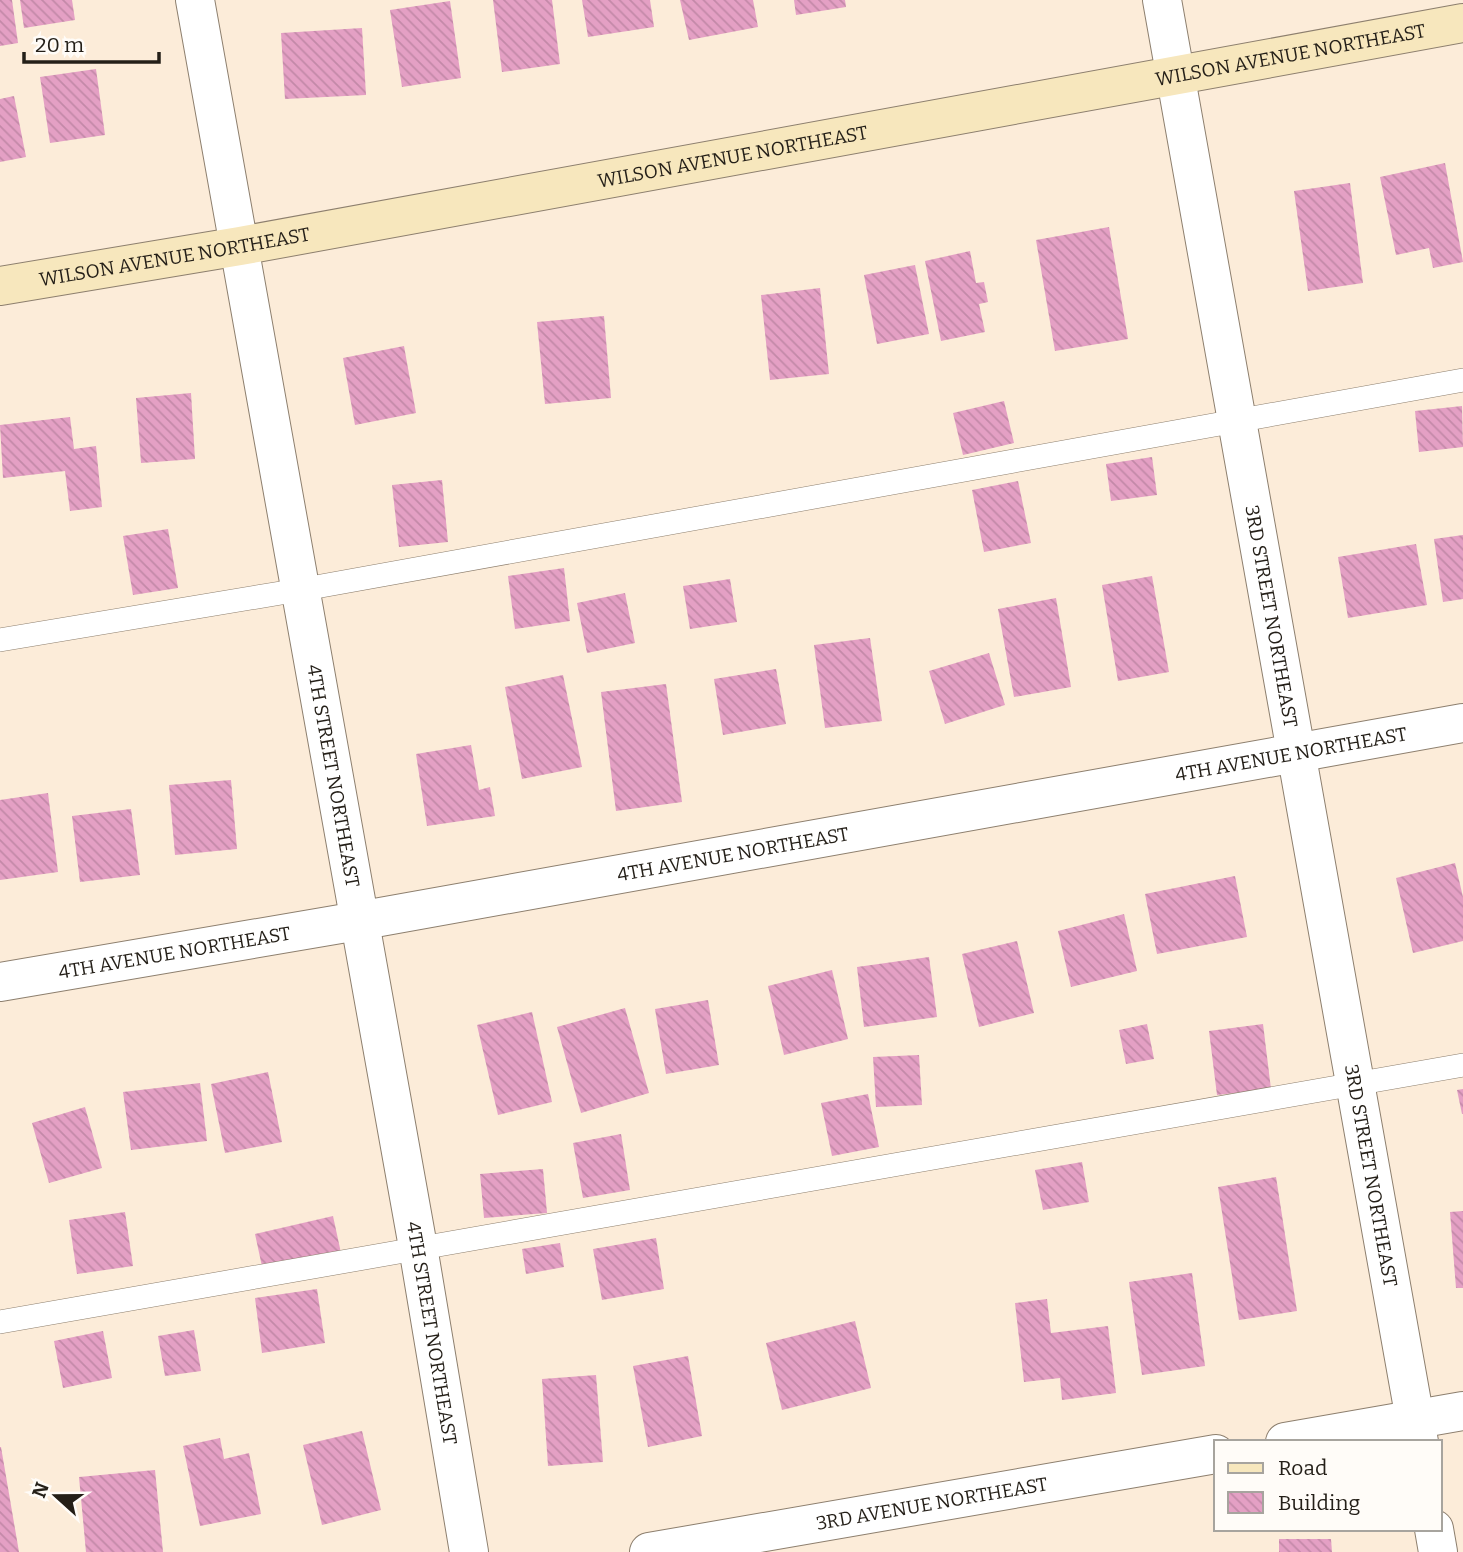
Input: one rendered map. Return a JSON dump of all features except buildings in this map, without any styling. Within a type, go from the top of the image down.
[{"type":"street","name":"4TH STREET NORTHEAST","points":[[195,0],[470,1552]]},
{"type":"street","name":"3RD STREET NORTHEAST","points":[[1162,0],[1293,752],[1417,1430]]},
{"type":"street","name":"WILSON AVENUE NORTHEAST","points":[[0,286],[240,246],[1463,23]]},
{"type":"street","name":"4TH AVENUE NORTHEAST","points":[[0,982],[358,921],[1463,723]]},
{"type":"street","points":[[1306,1440],[1417,1430],[1463,1411]]},
{"type":"street","name":"3RD AVENUE NORTHEAST","points":[[649,1552],[1214,1454]]},
{"type":"street","points":[[1434,1531],[1438,1552]]},
{"type":"lane","points":[[0,640],[299,590],[1234,419],[1463,380]]},
{"type":"lane","points":[[0,1322],[1463,1065]]}]
